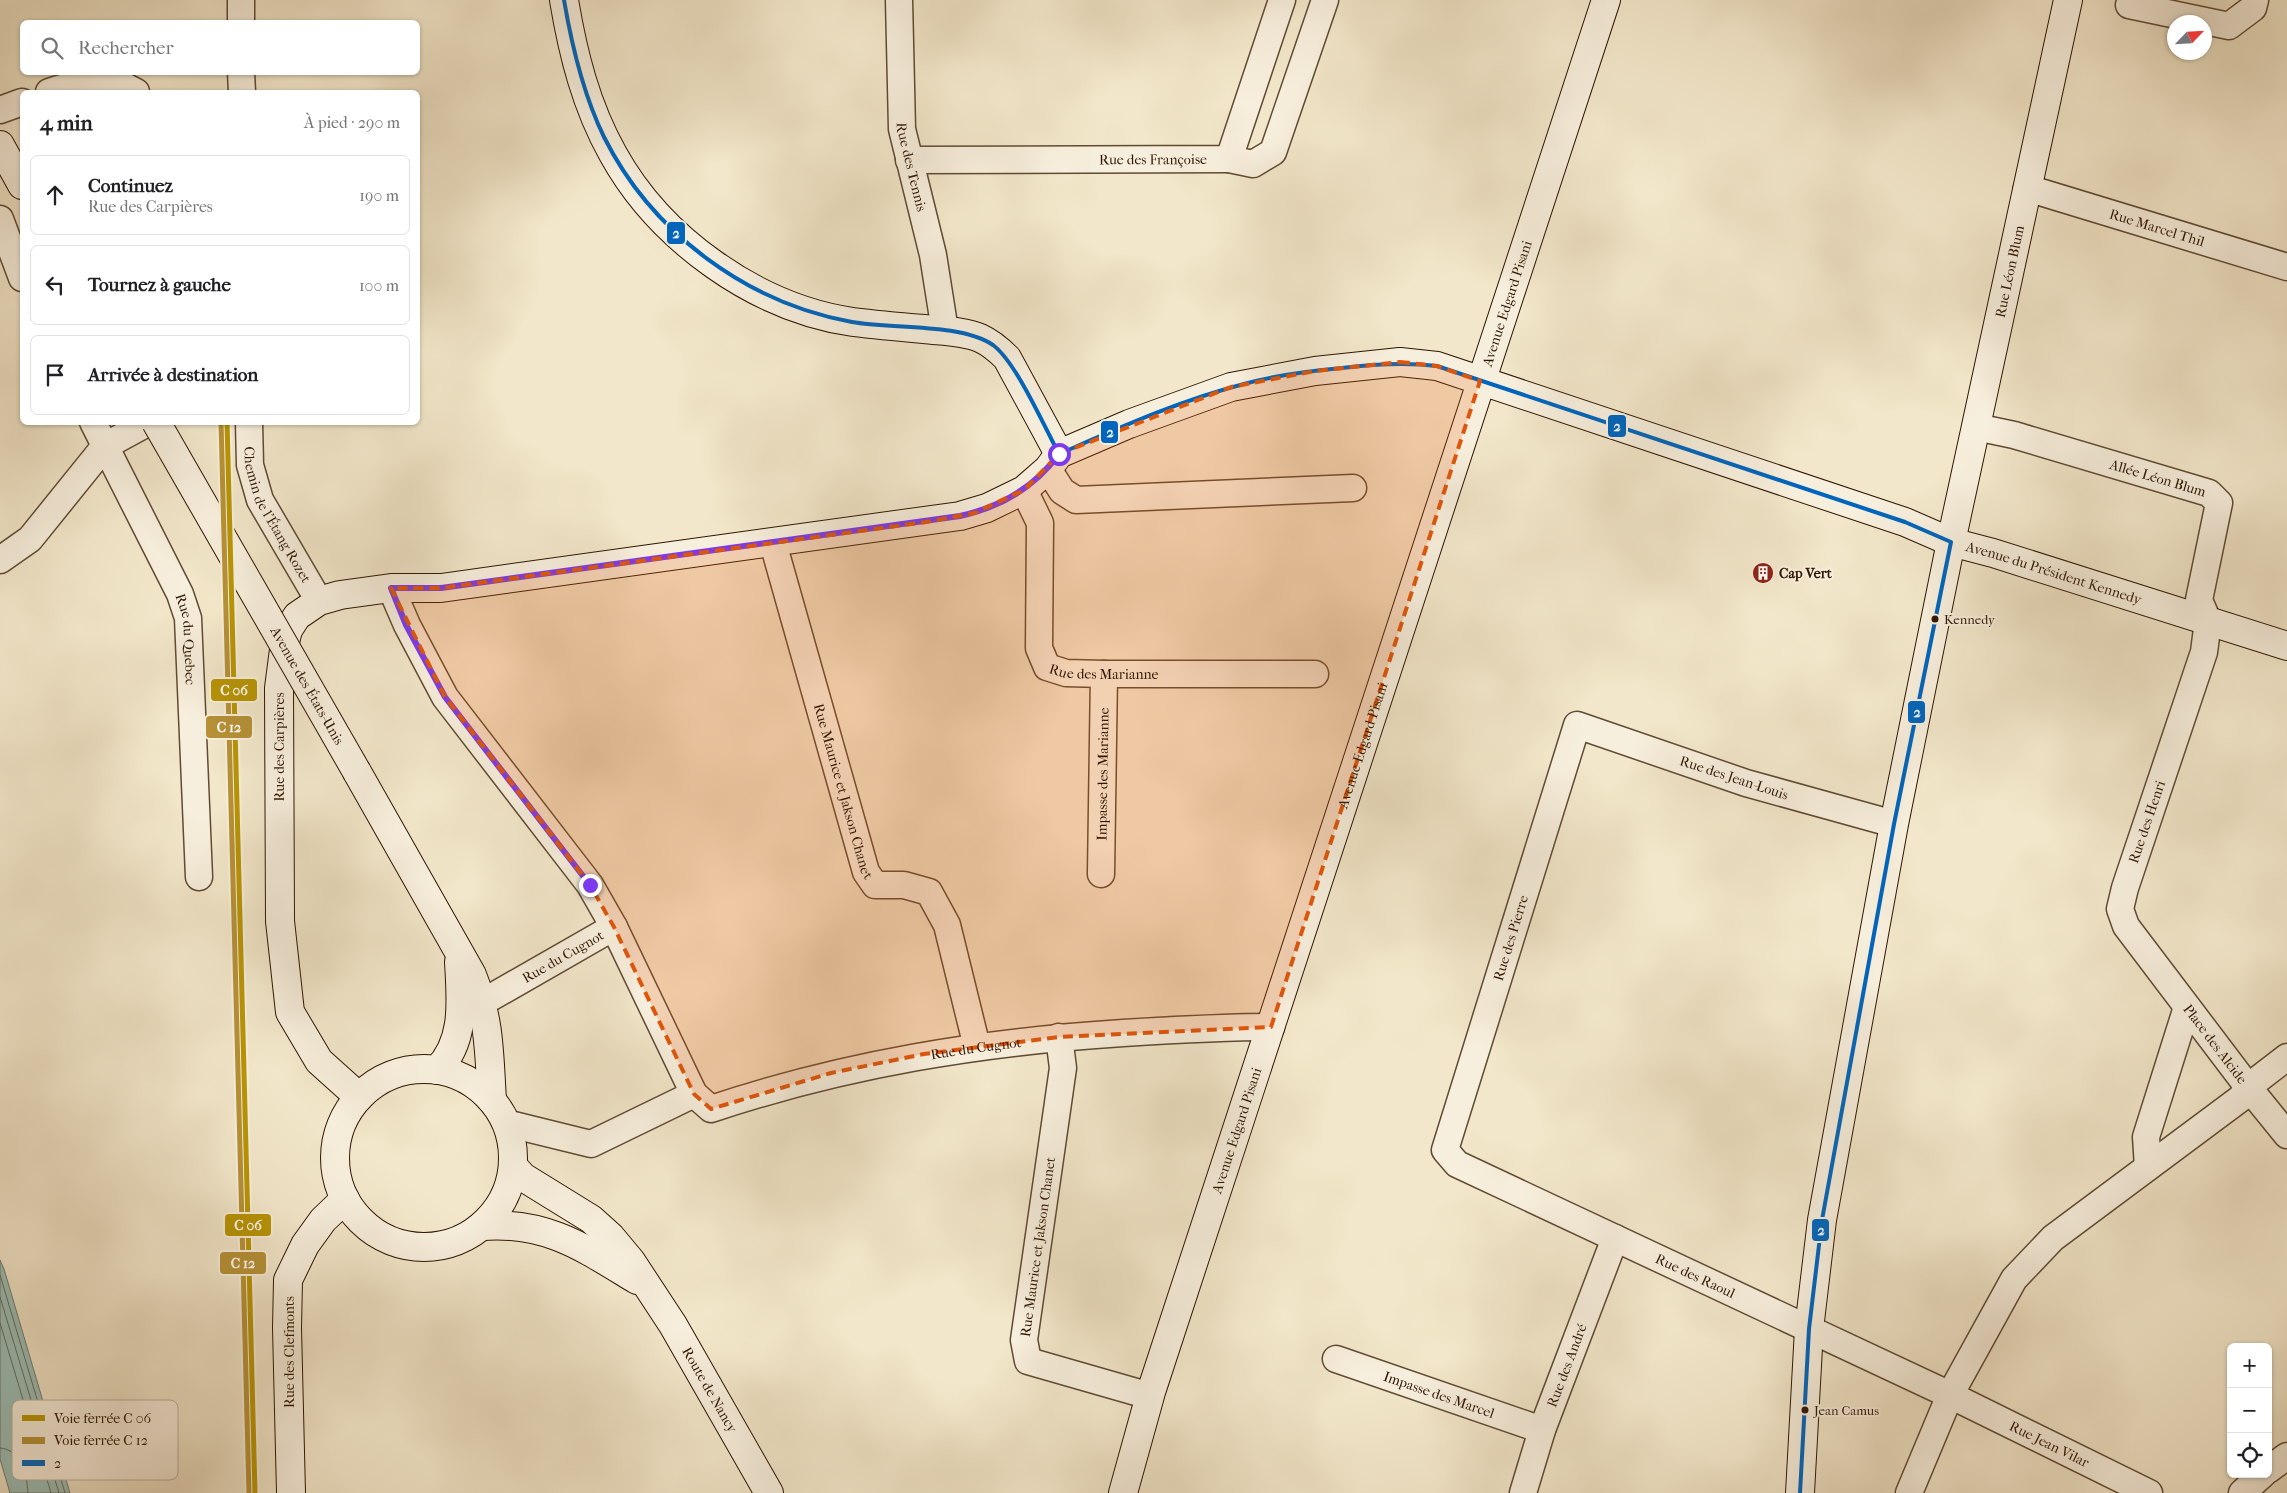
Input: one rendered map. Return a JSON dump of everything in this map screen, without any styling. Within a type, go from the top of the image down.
[{"type":"street","points":[[241,0],[241,20]]},
{"type":"street","points":[[564,0],[578,72],[593,114],[612,154],[635,189],[697,252],[742,282],[775,300],[805,311],[835,319],[861,323],[945,331],[978,337],[995,346],[1007,358],[1053,462],[1062,491],[1076,500],[1353,488]]},
{"type":"street","name":"Rue des Tennis","points":[[899,0],[902,129],[933,254],[945,331]]},
{"type":"street","points":[[1229,159],[1282,0]]},
{"type":"street","name":"Rue des Françoise","points":[[909,160],[1229,159],[1253,164],[1273,152],[1325,0]]},
{"type":"street","name":"Avenue Edgard Pisani","points":[[1123,1493],[1150,1396],[1606,0]]},
{"type":"street","name":"Rue Léon Blum","points":[[1800,1493],[1809,1329],[1822,1220],[1894,824],[1951,542],[2068,0]]},
{"type":"street","points":[[2129,5],[2229,26],[2253,8],[2255,0]]},
{"type":"street","points":[[241,75],[242,90]]},
{"type":"street","points":[[55,90],[73,84],[101,80],[132,90]]},
{"type":"street","points":[[0,110],[20,103]]},
{"type":"street","points":[[0,145],[20,181]]},
{"type":"street","name":"Rue Marcel Thil","points":[[2027,188],[2287,267]]},
{"type":"street","points":[[0,219],[20,273]]},
{"type":"street","name":"Rue des Carpières","points":[[359,1097],[319,1062],[290,1012],[280,921],[278,688],[288,630],[297,616],[319,601],[340,595],[391,588],[441,588],[960,516],[987,508],[1024,490],[1053,462],[1129,424],[1230,387],[1315,371],[1400,362],[1436,366],[1480,381]]},
{"type":"street","name":"Avenue du Président Kennedy","points":[[1480,381],[1905,522],[1951,542],[1993,553],[2287,646]]},
{"type":"street","name":"Rue du Quebec","points":[[94,425],[177,586],[188,618],[199,877]]},
{"type":"street","points":[[0,560],[30,539],[105,446],[144,425]]},
{"type":"street","name":"Avenue des États-Unis","points":[[158,425],[458,948],[483,1002],[488,1026],[492,1100]]},
{"type":"street","name":"Chemin de l'Étang Rozet","points":[[249,425],[250,465],[260,500],[319,601]]},
{"type":"street","name":"Allée Léon Blum","points":[[1976,427],[2014,435],[2209,493],[2219,503],[2199,600],[2208,621]]},
{"type":"street","name":"Rue des Marianne","points":[[1024,490],[1040,523],[1038,648],[1047,667],[1066,673],[1104,674],[1315,674]]},
{"type":"street","name":"Rue Maurice et Jakson Chanet","points":[[773,543],[866,872],[875,885],[904,885],[929,892],[947,925],[977,1047]]},
{"type":"street","points":[[391,588],[406,625],[445,697],[590,885],[614,927]]},
{"type":"street","name":"Rue des Henri","points":[[2187,1007],[2126,926],[2120,909],[2125,888],[2204,652],[2208,621]]},
{"type":"street","name":"Impasse des Marianne","points":[[1101,874],[1104,674]]},
{"type":"street","name":"Rue des Jean-Louis","points":[[1577,725],[1746,783],[1894,824]]},
{"type":"street","name":"Rue des Pierre","points":[[1445,1150],[1577,725]]},
{"type":"street","name":"Rue du Cugnot","points":[[483,1002],[614,927],[694,1094],[711,1110],[831,1073],[924,1054],[1059,1037],[1218,1027],[1270,1027]]},
{"type":"street","name":"Avenue des États-Unis","points":[[437,1070],[447,1060],[454,1047],[460,1027],[461,996],[458,948]]},
{"type":"street","name":"Place des Alcide","points":[[2148,1167],[2241,1098],[2248,1087],[2187,1007]]},
{"type":"street","name":"Place des Alcide","points":[[2148,1167],[2146,1137],[2187,1007]]},
{"type":"street","name":"Rue Maurice et Jakson Chanet","points":[[1059,1037],[1063,1068],[1024,1340],[1028,1361],[1150,1396]]},
{"type":"street","points":[[2287,1057],[2248,1087],[2287,1135]]},
{"type":"street","points":[[416,1069],[437,1070],[458,1075],[476,1086],[492,1100],[506,1123],[512,1144],[513,1166],[505,1196],[495,1212],[482,1226],[463,1239],[448,1244],[419,1247],[396,1243],[376,1233],[358,1218],[345,1199],[338,1178],[335,1157],[338,1135],[346,1114],[359,1097],[376,1083],[395,1074],[416,1069]]},
{"type":"street","points":[[506,1123],[591,1144],[694,1094]]},
{"type":"street","name":"Rue des Raoul","points":[[1445,1150],[1456,1164],[1950,1395]]},
{"type":"street","name":"Route de Nancy","points":[[513,1166],[523,1177],[591,1219],[611,1237],[649,1288],[673,1325],[769,1493]]},
{"type":"street","points":[[1909,1493],[1950,1395],[2014,1279],[2052,1238],[2148,1167]]},
{"type":"street","name":"Rue des Clefmonts","points":[[291,1493],[287,1328],[288,1280],[305,1244],[323,1220],[345,1199]]},
{"type":"street","name":"Route de Nancy","points":[[482,1226],[507,1224],[533,1228],[558,1235],[584,1248],[649,1288]]},
{"type":"street","name":"Rue des André","points":[[1523,1493],[1542,1430],[1615,1238]]},
{"type":"street","name":"Impasse des Marcel","points":[[1336,1359],[1542,1430]]},
{"type":"street","name":"Rue Jean Vilar","points":[[1950,1395],[2149,1493]]},
{"type":"street","points":[[2272,1467],[2287,1456]]},
{"type":"street","points":[[2242,1493],[2259,1478]]},
{"type":"highlighted area","points":[[1400,362],[1437,366],[1480,381],[1271,1027],[1059,1037],[924,1054],[831,1073],[711,1109],[694,1094],[614,927],[590,885],[445,697],[391,588],[441,588],[926,522],[974,513],[1024,490],[1059,454],[1231,387],[1315,371]]},
{"type":"water","points":[[0,1260],[43,1400],[12,1400],[12,1480],[66,1480],[70,1493],[10,1493],[0,1459]]},
{"type":"transit line","name":"2","points":[[564,0],[579,70],[590,104],[604,137],[624,172],[648,204],[676,233],[707,258],[740,280],[776,299],[813,313],[852,322],[963,333],[993,345],[1011,365],[1059,454],[1174,406],[1256,381],[1305,372],[1366,365],[1437,366],[1905,522],[1951,542],[1894,824],[1822,1220],[1809,1329],[1800,1493]]},
{"type":"transit line","points":[[221,425],[249,1493]]},
{"type":"transit line","points":[[227,425],[255,1493]]},
{"type":"place","name":"Cap Vert","points":[[1763,573]]},
{"type":"place","name":"Kennedy","points":[[1935,619]]},
{"type":"place","name":"Jean Camus","points":[[1805,1410]]},
{"type":"route","points":[[590,885],[445,697],[406,625],[391,588],[441,588],[960,516],[1009,500],[1024,490],[1048,469],[1059,454]]}]
